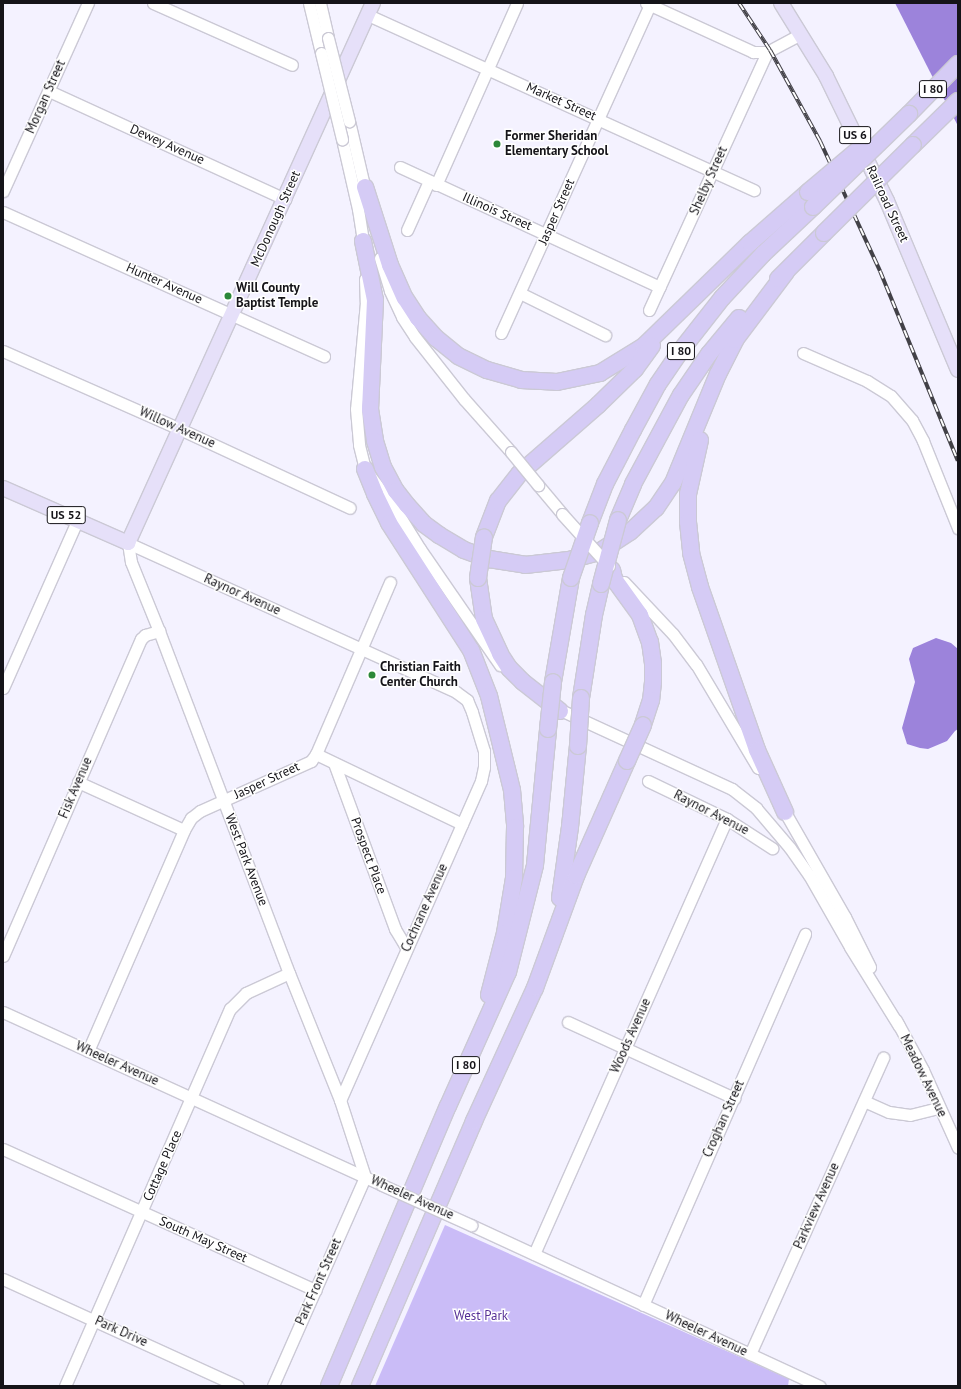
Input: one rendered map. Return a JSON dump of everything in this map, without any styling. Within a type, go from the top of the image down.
[{"type":"highway","name":"I 80","points":[[329,1386],[448,1106],[508,972],[535,865],[553,682],[571,578],[605,484],[658,384],[722,298],[811,200],[882,130],[909,114],[958,64]]},
{"type":"highway","name":"I 80","points":[[360,1386],[471,1128],[535,988],[556,926],[570,827],[581,698],[594,615],[618,520],[633,484],[656,439],[693,378],[709,354],[739,317],[958,101]]},
{"type":"highway","points":[[365,187],[390,265],[405,298],[418,318],[436,338],[458,356],[487,370],[521,380],[557,382],[600,373],[644,346],[750,243],[811,200]]},
{"type":"highway","points":[[363,240],[375,300],[370,410],[374,441],[383,468],[396,490],[424,524],[464,550],[488,559],[505,563],[540,564],[569,560],[599,552],[630,532],[656,508],[673,483],[718,374],[735,340],[786,272]]},
{"type":"highway","points":[[560,711],[524,682],[510,668],[500,654],[484,619],[478,578],[484,537],[491,515],[507,488],[519,474],[598,405],[635,369],[649,351],[661,331]]},
{"type":"highway","points":[[718,374],[696,452],[688,494],[688,522],[691,553],[700,586],[757,750],[785,812]]},
{"type":"highway","points":[[365,469],[389,523],[471,650],[489,696],[512,790],[515,827],[514,878],[505,933],[492,987],[448,1106]]},
{"type":"highway","points":[[556,926],[576,876],[643,725],[651,700],[653,664],[650,642],[640,615],[614,579],[612,570]]},
{"type":"main road","name":"Railroad Street","points":[[781,3],[826,76],[888,201],[958,370]]},
{"type":"main road","name":"McDonough Street","points":[[128,543],[371,9]]},
{"type":"main road","name":"Raynor Avenue","points":[[3,488],[128,543]]},
{"type":"street","name":"Morgan Street","points":[[3,191],[88,3]]},
{"type":"street","points":[[153,3],[292,65]]},
{"type":"street","points":[[309,3],[342,139],[363,240],[366,302],[356,409],[359,445],[365,469],[397,512],[420,549],[504,670],[537,698],[560,711],[732,789],[756,808],[790,848],[809,876],[850,947],[899,1026]]},
{"type":"street","points":[[320,3],[365,187],[375,242],[390,291],[402,317],[430,358],[562,514],[612,570],[673,634],[696,664],[785,812],[845,917],[899,1026]]},
{"type":"street","points":[[407,230],[432,183],[488,69],[517,3]]},
{"type":"street","points":[[649,4],[753,52],[767,52],[801,34]]},
{"type":"street","name":"Jasper Street","points":[[501,333],[649,4]]},
{"type":"street","name":"Market Street","points":[[371,9],[488,69],[754,190]]},
{"type":"street","name":"Shelby Street","points":[[650,310],[767,52]]},
{"type":"street","name":"Dewey Avenue","points":[[49,91],[284,199]]},
{"type":"street","name":"Illinois Street","points":[[400,167],[660,287]]},
{"type":"street","name":"Hunter Avenue","points":[[3,212],[324,356]]},
{"type":"street","points":[[520,293],[605,335]]},
{"type":"street","name":"Willow Avenue","points":[[3,351],[180,429],[350,508]]},
{"type":"street","points":[[803,353],[867,381],[891,396],[912,420],[923,441],[958,528]]},
{"type":"street","points":[[3,688],[77,521]]},
{"type":"street","name":"West Park Avenue","points":[[128,543],[131,562],[159,631],[289,973],[340,1100],[365,1177]]},
{"type":"street","name":"Raynor Avenue","points":[[128,543],[456,692],[467,700],[472,712]]},
{"type":"street","name":"Jasper Street","points":[[88,1051],[184,830],[191,818],[200,811],[311,761],[316,754],[390,582]]},
{"type":"street","name":"Fisk Avenue","points":[[3,956],[141,639],[145,635],[159,631]]},
{"type":"street","name":"Cochrane Avenue","points":[[340,1100],[406,947],[481,781],[484,767],[484,751],[472,712]]},
{"type":"street","points":[[316,754],[462,824]]},
{"type":"street","name":"Prospect Place","points":[[334,763],[395,929],[406,947]]},
{"type":"street","name":"Raynor Avenue","points":[[648,781],[727,819],[772,848]]},
{"type":"street","points":[[78,782],[184,830]]},
{"type":"street","name":"Woods Avenue","points":[[534,1254],[727,819]]},
{"type":"street","name":"Croghan Street","points":[[643,1305],[805,934]]},
{"type":"street","name":"Cottage Place","points":[[65,1386],[93,1320],[193,1098],[230,1009],[246,993],[289,973]]},
{"type":"street","name":"Wheeler Avenue","points":[[3,1012],[750,1354],[796,1381],[820,1386]]},
{"type":"street","points":[[568,1022],[734,1098]]},
{"type":"street","name":"Meadow Avenue","points":[[899,1026],[923,1070],[958,1148]]},
{"type":"street","name":"Parkview Avenue","points":[[750,1354],[883,1058]]},
{"type":"street","points":[[864,1100],[889,1112],[910,1115],[939,1108]]},
{"type":"street","name":"South May Street","points":[[3,1149],[142,1213],[316,1290]]},
{"type":"street","name":"Park Front Street","points":[[273,1386],[365,1177]]},
{"type":"street","name":"Park Drive","points":[[3,1279],[238,1386]]},
{"type":"green space","name":"West Park","points":[[445,1225],[789,1379],[788,1386],[375,1386]]},
{"type":"shaded area","points":[[895,3],[958,3],[958,126],[929,70]]},
{"type":"shaded area","points":[[936,638],[951,643],[958,649],[958,729],[947,741],[928,749],[907,744],[902,728],[915,682],[909,659],[913,648]]},
{"type":"railway","points":[[739,3],[770,50],[820,141],[880,271],[958,461]]},
{"type":"place","name":"Former Sheridan Elementary School","points":[[497,144]]},
{"type":"place","name":"Will County Baptist Temple","points":[[228,296]]},
{"type":"place","name":"Christian Faith Center Church","points":[[372,675]]}]
